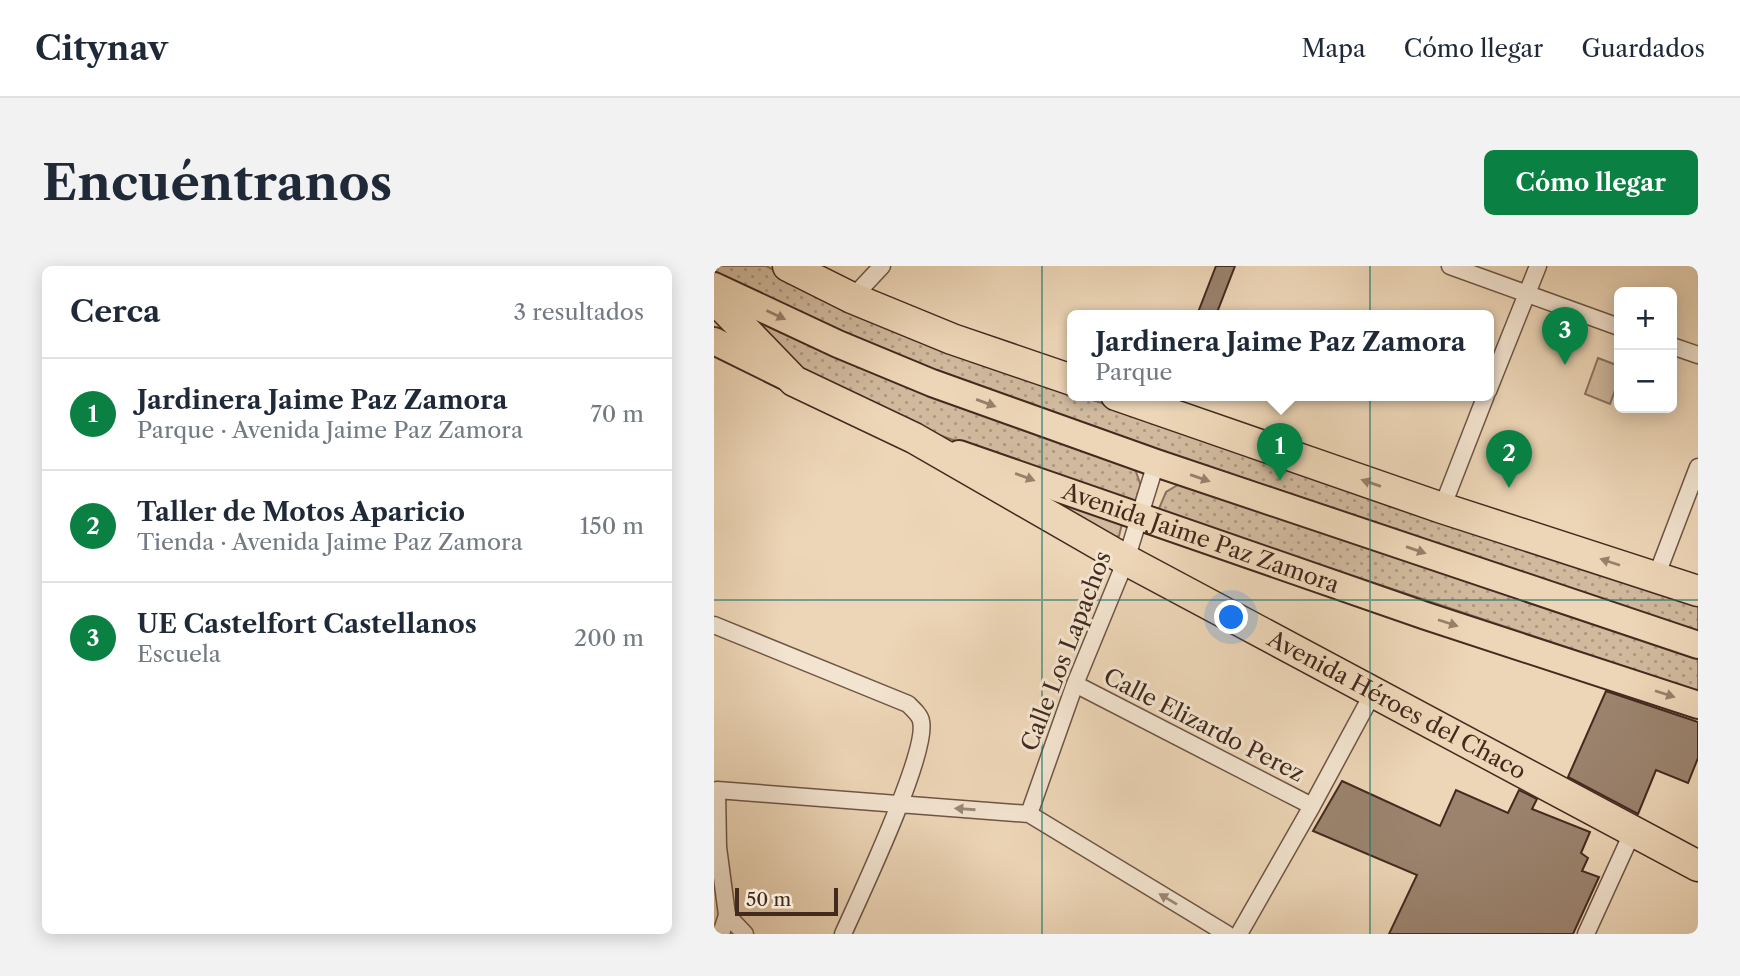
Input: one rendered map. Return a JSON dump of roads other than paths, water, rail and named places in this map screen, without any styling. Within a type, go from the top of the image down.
[{"type":"highway","points":[[788,266],[852,298],[952,339],[1067,378]]},
{"type":"highway","points":[[714,298],[794,381]]},
{"type":"highway","name":"Avenida Jaime Paz Zamora","points":[[794,381],[914,438]]},
{"type":"highway","points":[[1133,401],[1442,508],[1698,591]]},
{"type":"highway","name":"Avenida Héroes del Chaco","points":[[914,438],[1126,561],[1698,866]]},
{"type":"main road","points":[[714,286],[838,344],[932,383],[1156,463],[1698,645]]},
{"type":"main road","name":"Avenida Jaime Paz Zamora","points":[[714,341],[794,381]]},
{"type":"main road","name":"Avenida Jaime Paz Zamora","points":[[914,438],[1426,616],[1698,705]]},
{"type":"street","points":[[852,298],[882,266]]},
{"type":"street","points":[[1450,266],[1614,325]]},
{"type":"street","points":[[1494,376],[1538,266]]},
{"type":"street","points":[[1677,348],[1698,355]]},
{"type":"street","points":[[1442,508],[1484,401]]},
{"type":"street","name":"Calle Los Lapachos","points":[[1029,814],[1074,684],[1126,561],[1156,463]]},
{"type":"street","points":[[1656,577],[1698,467]]},
{"type":"street","points":[[714,625],[908,704],[921,720],[922,738],[900,804],[843,934]]},
{"type":"street","name":"Calle Elizardo Perez","points":[[1074,684],[1312,806]]},
{"type":"street","points":[[1239,934],[1374,691]]},
{"type":"street","points":[[721,934],[727,915],[718,847],[715,791],[1029,814],[1227,934]]},
{"type":"street","points":[[1586,934],[1633,831]]},
{"type":"street","points":[[727,915],[745,934]]},
{"type":"place","name":"UE Castelfort Castellanos","points":[[1565,365]]},
{"type":"place","name":"Jardinera Jaime Paz Zamora","points":[[1280,481]]},
{"type":"place","name":"Taller de Motos Aparicio","points":[[1509,488]]}]
